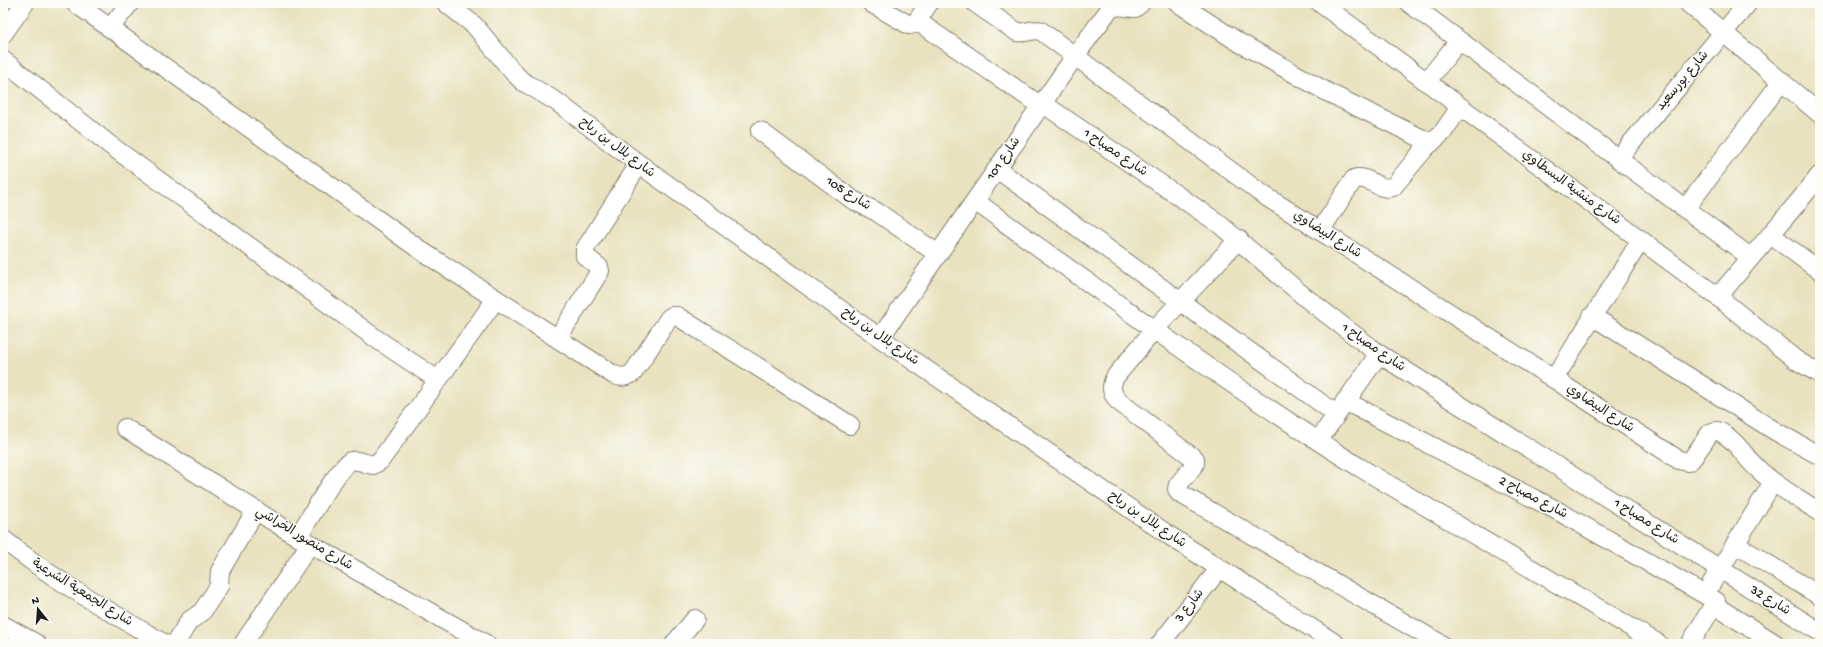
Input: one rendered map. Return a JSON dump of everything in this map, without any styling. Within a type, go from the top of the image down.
[{"type":"street","points":[[6,22],[25,3]]},
{"type":"street","points":[[75,3],[423,252],[614,375],[620,378],[627,377],[639,366],[669,318],[672,316],[677,316],[850,424]]},
{"type":"street","points":[[110,28],[130,3]]},
{"type":"street","name":"شارع بلال بن رباح","points":[[446,3],[475,26],[522,81],[557,102],[639,164],[880,338],[1219,568],[1336,644]]},
{"type":"street","points":[[871,3],[906,24],[912,25],[917,21],[929,3]]},
{"type":"street","name":"شارع البيضاوي","points":[[974,3],[1017,32],[1025,32],[1036,29],[1041,31],[1239,178],[1320,231],[1554,378],[1679,460],[1688,462],[1692,459],[1707,435],[1717,431],[1738,445],[1758,469],[1774,482]]},
{"type":"street","name":"شارع 101","points":[[880,338],[1110,5],[1134,8],[1141,3]]},
{"type":"street","points":[[1178,3],[1240,43],[1330,93],[1431,143]]},
{"type":"street","name":"شارع منشية البسطاوي","points":[[1320,3],[1718,297],[1796,360],[1820,374]]},
{"type":"street","points":[[1688,3],[1820,114]]},
{"type":"street","name":"شارع بورسعيد","points":[[1618,159],[1748,3]]},
{"type":"street","points":[[1416,5],[1459,41],[1750,257]]},
{"type":"street","name":"شارع مصباح 1","points":[[917,21],[1192,204],[1239,239],[1306,298],[1379,354],[1720,569]]},
{"type":"street","points":[[1426,82],[1459,41]]},
{"type":"street","points":[[4,61],[142,169],[378,340],[438,380]]},
{"type":"street","points":[[1685,209],[1782,81]]},
{"type":"street","points":[[1320,231],[1354,179],[1362,179],[1382,188],[1393,188],[1420,154],[1443,132],[1460,107]]},
{"type":"street","name":"شارع 105","points":[[760,131],[853,200],[877,212],[938,254]]},
{"type":"street","points":[[558,338],[600,271],[597,266],[585,256],[585,249],[639,164]]},
{"type":"street","name":"شارع مصباح 2","points":[[997,169],[1181,302],[1340,407],[1556,510],[1712,600],[1776,644]]},
{"type":"street","points":[[1718,297],[1750,257],[1817,186]]},
{"type":"street","points":[[975,201],[1154,330],[1318,441],[1366,471],[1659,644]]},
{"type":"street","points":[[1771,235],[1820,271]]},
{"type":"street","points":[[1239,239],[1154,330],[1115,377],[1111,385],[1112,394],[1118,401],[1195,459],[1195,464],[1178,485],[1177,489],[1179,493],[1441,644]]},
{"type":"street","points":[[1554,378],[1641,240]]},
{"type":"street","points":[[243,644],[304,540],[336,477],[348,463],[356,461],[372,465],[380,462],[496,299]]},
{"type":"street","points":[[1592,316],[1775,430],[1820,456]]},
{"type":"street","points":[[1318,441],[1340,407],[1379,354]]},
{"type":"street","name":"شارع منصور الخراشي","points":[[125,428],[304,540],[486,644]]},
{"type":"street","points":[[1690,644],[1712,600],[1720,569],[1774,482],[1820,512]]},
{"type":"street","points":[[175,644],[189,621],[202,612],[219,586],[220,571],[256,510]]},
{"type":"street","name":"شارع الجمعية الشرعية","points":[[3,539],[26,558],[66,586],[165,644]]},
{"type":"street","points":[[1735,544],[1820,596]]},
{"type":"street","name":"شارع 3","points":[[1160,644],[1219,568]]},
{"type":"street","name":"شارع 32","points":[[1720,569],[1820,632]]},
{"type":"street","points":[[674,644],[695,619]]},
{"type":"street","points":[[3,625],[37,644]]}]
